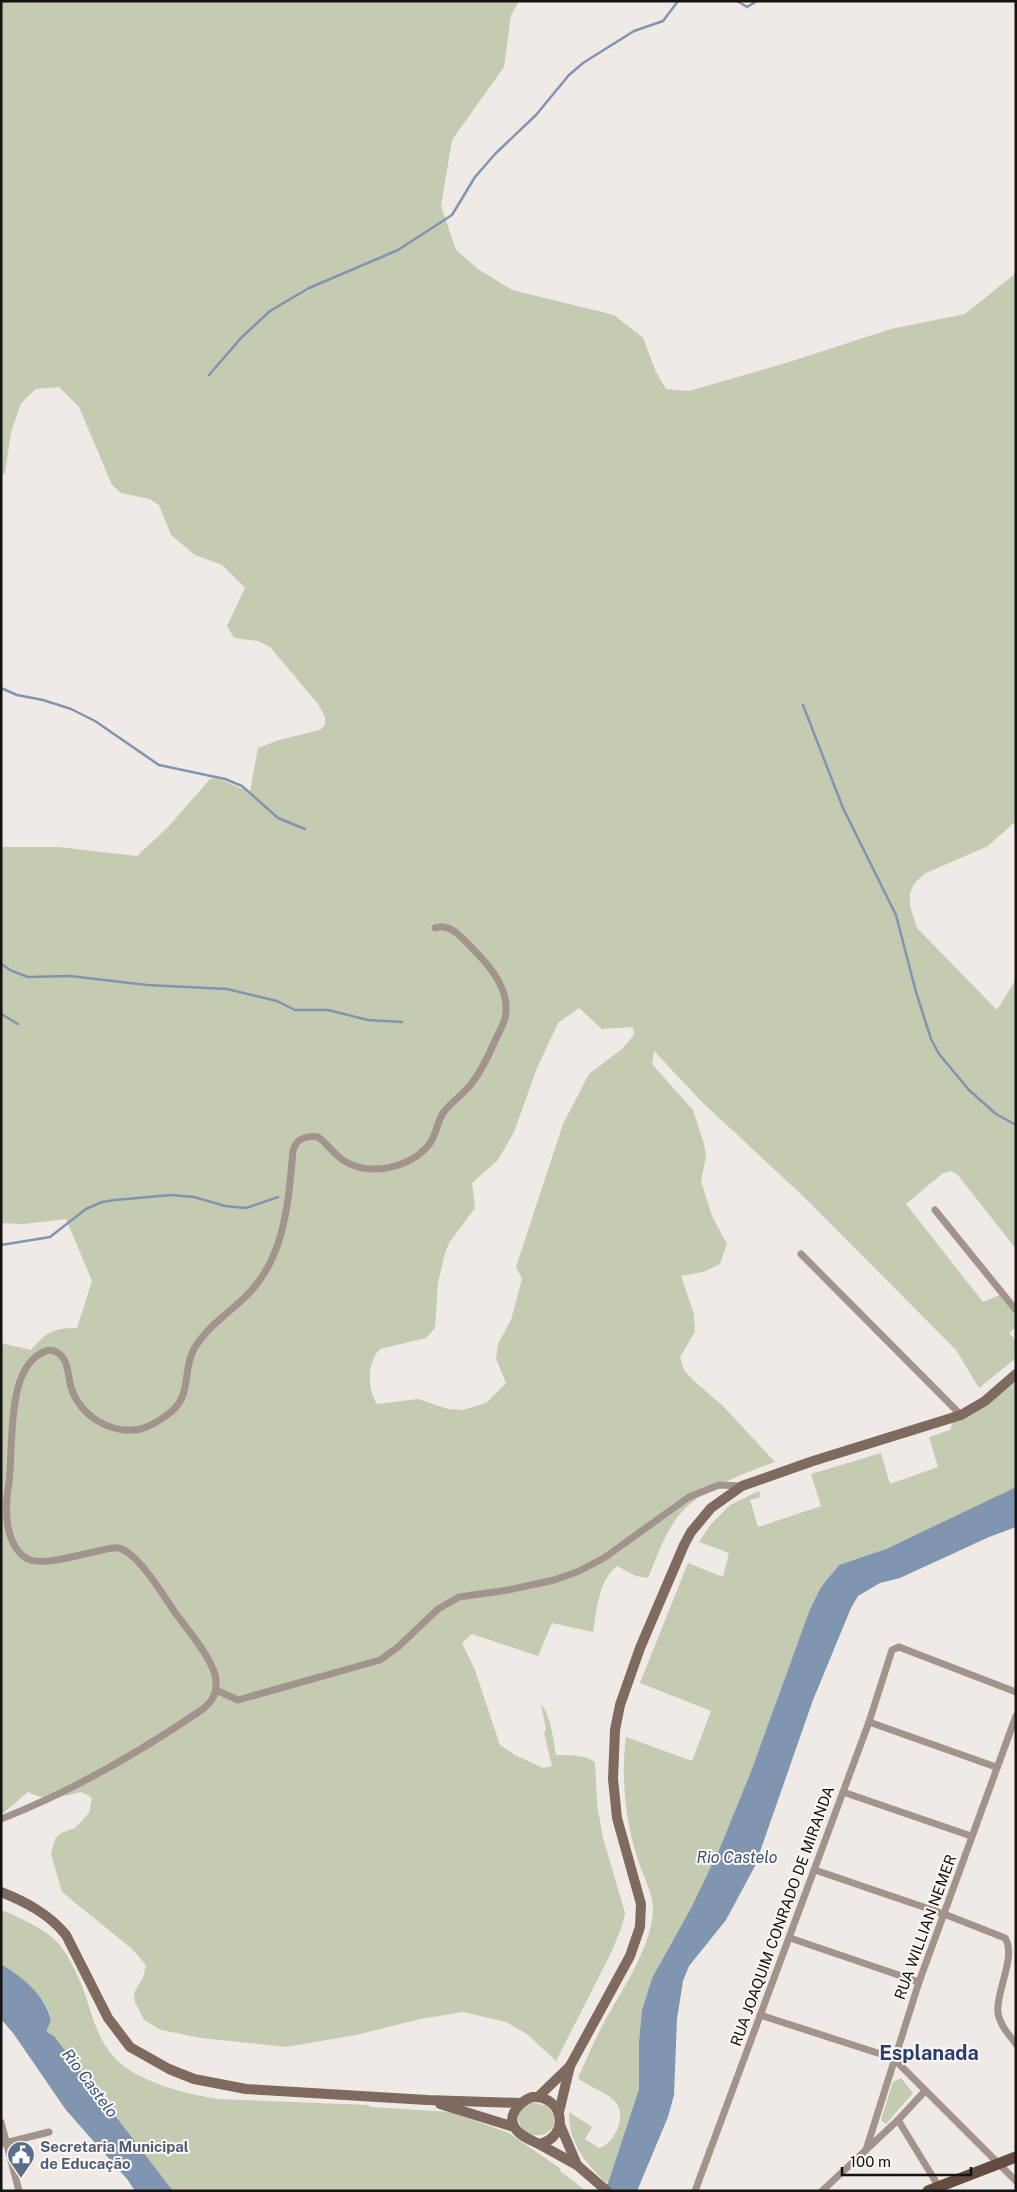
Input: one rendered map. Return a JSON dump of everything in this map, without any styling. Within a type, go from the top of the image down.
[{"type":"main road","points":[[934,2189],[1016,2157]]},
{"type":"street","points":[[1,1819],[50,1798],[134,1754],[203,1709],[213,1700],[216,1690],[213,1669],[201,1648],[141,1565],[128,1554],[119,1548],[71,1556],[49,1562],[33,1562],[24,1557],[13,1543],[9,1531],[6,1504],[11,1472],[14,1397],[24,1372],[32,1361],[48,1350],[54,1351],[61,1355],[65,1361],[71,1388],[78,1403],[90,1416],[122,1431],[142,1428],[158,1422],[181,1403],[185,1393],[189,1359],[202,1338],[228,1310],[242,1300],[254,1287],[270,1261],[285,1226],[293,1151],[297,1142],[305,1137],[318,1137],[345,1162],[367,1169],[379,1169],[405,1163],[427,1147],[436,1134],[443,1114],[472,1083],[483,1067],[505,1019],[506,1007],[503,991],[486,962],[450,929],[442,926],[435,928]]},
{"type":"street","points":[[935,1210],[1016,1310]]},
{"type":"street","points":[[801,1254],[961,1415]]},
{"type":"street","points":[[577,2165],[560,2125],[559,2112],[570,2066],[630,1956],[640,1927],[641,1904],[617,1818],[613,1779],[615,1730],[620,1705],[644,1640],[691,1532],[711,1508],[742,1486],[813,1461],[961,1415],[985,1401],[1016,1374]]},
{"type":"street","points":[[216,1690],[238,1700],[380,1660],[398,1647],[438,1609],[459,1597],[508,1590],[554,1580],[577,1572],[604,1558],[653,1525],[689,1497],[719,1485],[742,1486]]},
{"type":"street","name":"RUA JOAQUIM CONRADO DE MIRANDA","points":[[695,2191],[869,1722],[892,1650],[899,1647],[1015,1692]]},
{"type":"street","name":"RUA WILLIAN NEMER","points":[[866,2150],[893,2058],[919,1982],[996,1766],[1016,1716]]},
{"type":"street","points":[[869,1722],[996,1766]]},
{"type":"street","points":[[843,1792],[971,1836]]},
{"type":"street","points":[[815,1870],[944,1914],[1000,1935],[1009,1942],[1005,1978],[998,2009],[1001,2022],[1016,2044]]},
{"type":"street","points":[[1,1892],[35,1908],[57,1924],[77,1953],[108,2018],[130,2047],[169,2069],[194,2079],[246,2089],[427,2100],[520,2103],[532,2097],[538,2097],[547,2099],[554,2104],[559,2112]]},
{"type":"street","points":[[790,1938],[919,1982]]},
{"type":"street","points":[[760,2015],[893,2058],[1016,2181]]},
{"type":"street","points":[[538,2097],[570,2066]]},
{"type":"street","points":[[822,2191],[898,2120],[925,2091]]},
{"type":"street","points":[[427,2100],[514,2127],[529,2140],[577,2165],[607,2191]]},
{"type":"street","points":[[514,2127],[514,2114],[520,2103]]},
{"type":"street","points":[[898,2120],[934,2189]]},
{"type":"street","points":[[1,2122],[4,2144],[19,2191]]},
{"type":"street","points":[[539,2144],[552,2138],[560,2125]]},
{"type":"street","points":[[4,2144],[49,2132]]},
{"type":"green space","points":[[1,1],[519,1],[511,15],[504,67],[452,140],[441,206],[456,250],[478,269],[512,290],[614,315],[643,338],[656,372],[666,389],[689,391],[786,363],[891,329],[965,314],[1016,273],[1016,821],[988,846],[924,874],[914,884],[910,893],[910,906],[917,928],[997,1010],[1016,979],[1016,1249],[957,1174],[950,1171],[943,1173],[906,1204],[983,1302],[1004,1293],[1016,1307],[1016,1327],[1009,1333],[1016,1341],[1016,1358],[979,1388],[956,1350],[804,1197],[702,1102],[654,1051],[652,1064],[693,1110],[704,1144],[706,1157],[701,1181],[712,1216],[727,1244],[720,1264],[703,1272],[681,1276],[694,1314],[695,1332],[680,1357],[684,1370],[693,1380],[724,1407],[775,1462],[725,1482],[690,1504],[670,1528],[648,1578],[636,1576],[617,1566],[606,1580],[599,1596],[593,1632],[552,1623],[538,1656],[472,1634],[462,1643],[475,1670],[500,1745],[515,1755],[543,1768],[552,1766],[544,1733],[546,1729],[541,1705],[547,1714],[556,1755],[571,1755],[595,1762],[597,1804],[603,1838],[625,1913],[611,1953],[556,2061],[527,2034],[506,2022],[463,2012],[420,2019],[356,2035],[286,2047],[201,2038],[161,2030],[144,2020],[135,2002],[134,1993],[143,1977],[146,1965],[132,1949],[62,1892],[51,1854],[55,1839],[61,1833],[75,1828],[89,1813],[92,1798],[82,1792],[49,1798],[28,1792],[1,1815],[1,1343],[31,1350],[51,1332],[77,1328],[92,1281],[66,1219],[24,1224],[1,1223],[1,847],[58,847],[137,856],[169,826],[210,779],[217,778],[250,792],[258,748],[279,740],[320,730],[325,725],[325,717],[318,704],[270,647],[258,641],[234,638],[227,626],[245,588],[222,565],[195,555],[171,535],[159,505],[150,499],[121,493],[112,485],[79,407],[59,387],[36,389],[21,403],[11,432],[5,473],[1,476]],"holes":[[[579,1008],[602,1029],[633,1027],[634,1035],[622,1049],[589,1074],[563,1124],[516,1267],[522,1279],[511,1320],[498,1344],[496,1359],[506,1383],[486,1403],[463,1410],[448,1409],[418,1399],[377,1404],[371,1391],[370,1383],[371,1368],[376,1354],[380,1349],[426,1338],[435,1328],[438,1283],[445,1253],[449,1243],[475,1208],[472,1183],[498,1160],[514,1132],[537,1068],[558,1023]]]},
{"type":"green space","points":[[1016,1376],[1016,1487],[886,1549],[839,1565],[821,1587],[810,1609],[750,1774],[719,1850],[691,1908],[652,1978],[642,2010],[639,2041],[639,2089],[609,2180],[606,2183],[579,2151],[571,2133],[569,2112],[592,2127],[585,2139],[599,2148],[610,2141],[617,2130],[620,2110],[616,2103],[610,2097],[578,2078],[599,2032],[640,1956],[651,1926],[652,1898],[633,1843],[625,1798],[624,1767],[626,1737],[692,1761],[711,1711],[640,1683],[688,1563],[723,1577],[729,1553],[699,1542],[711,1524],[730,1505],[759,1491],[761,1497],[750,1500],[758,1527],[821,1506],[811,1474],[881,1453],[890,1484],[938,1467],[929,1437],[950,1430],[954,1418]]},
{"type":"green space","points":[[1,1910],[39,1929],[61,1946],[80,1981],[104,2044],[119,2062],[129,2070],[153,2082],[180,2091],[218,2099],[368,2105],[371,2107],[451,2112],[509,2133],[561,2169],[560,2171],[586,2191],[173,2191],[54,2036],[47,2032],[50,2020],[48,2008],[37,1993],[1,1964]]},
{"type":"green space","points":[[901,2078],[913,2093],[886,2124],[881,2120],[893,2082]]},
{"type":"green space","points":[[531,2102],[547,2106],[555,2116],[549,2132],[535,2135],[528,2133],[522,2128],[519,2120],[519,2110]]},
{"type":"water","name":"Rio Castelo","points":[[1016,1487],[1016,1527],[989,1537],[900,1578],[880,1583],[858,1596],[851,1608],[813,1700],[755,1866],[726,1920],[689,1966],[683,1981],[677,2019],[674,2095],[668,2117],[637,2191],[599,2191],[606,2187],[609,2180],[639,2089],[639,2041],[642,2010],[652,1978],[691,1908],[719,1850],[750,1774],[810,1609],[821,1587],[839,1565],[886,1549]]},
{"type":"water","name":"Rio Castelo","points":[[1,1964],[16,1974],[37,1993],[47,2008],[50,2017],[47,2032],[54,2036],[173,2191],[135,2191],[127,2179],[66,2110],[13,2033],[1,2019]]},
{"type":"waterway","points":[[209,375],[241,338],[270,311],[309,288],[398,250],[452,215],[475,177],[496,153],[536,115],[569,75],[583,63],[634,31],[663,21],[678,1]]},
{"type":"waterway","points":[[737,1],[747,7],[757,1]]},
{"type":"waterway","points":[[1,688],[17,695],[43,700],[71,709],[95,721],[159,765],[225,779],[242,786],[278,818],[305,829]]},
{"type":"waterway","points":[[803,705],[843,808],[896,915],[916,992],[931,1039],[939,1054],[969,1090],[996,1114],[1016,1125]]},
{"type":"waterway","points":[[1,964],[12,971],[28,977],[70,976],[147,985],[227,989],[277,1001],[295,1010],[328,1010],[368,1020],[402,1022]]},
{"type":"waterway","points":[[1,1014],[18,1024]]},
{"type":"waterway","points":[[1,1245],[50,1237],[86,1209],[102,1202],[171,1195],[194,1197],[225,1206],[246,1208],[278,1197]]},
{"type":"place","name":"Secretaria Municipal de Educação","points":[[21,2179]]},
{"type":"district","name":"Esplanada","points":[[929,2053]]}]
